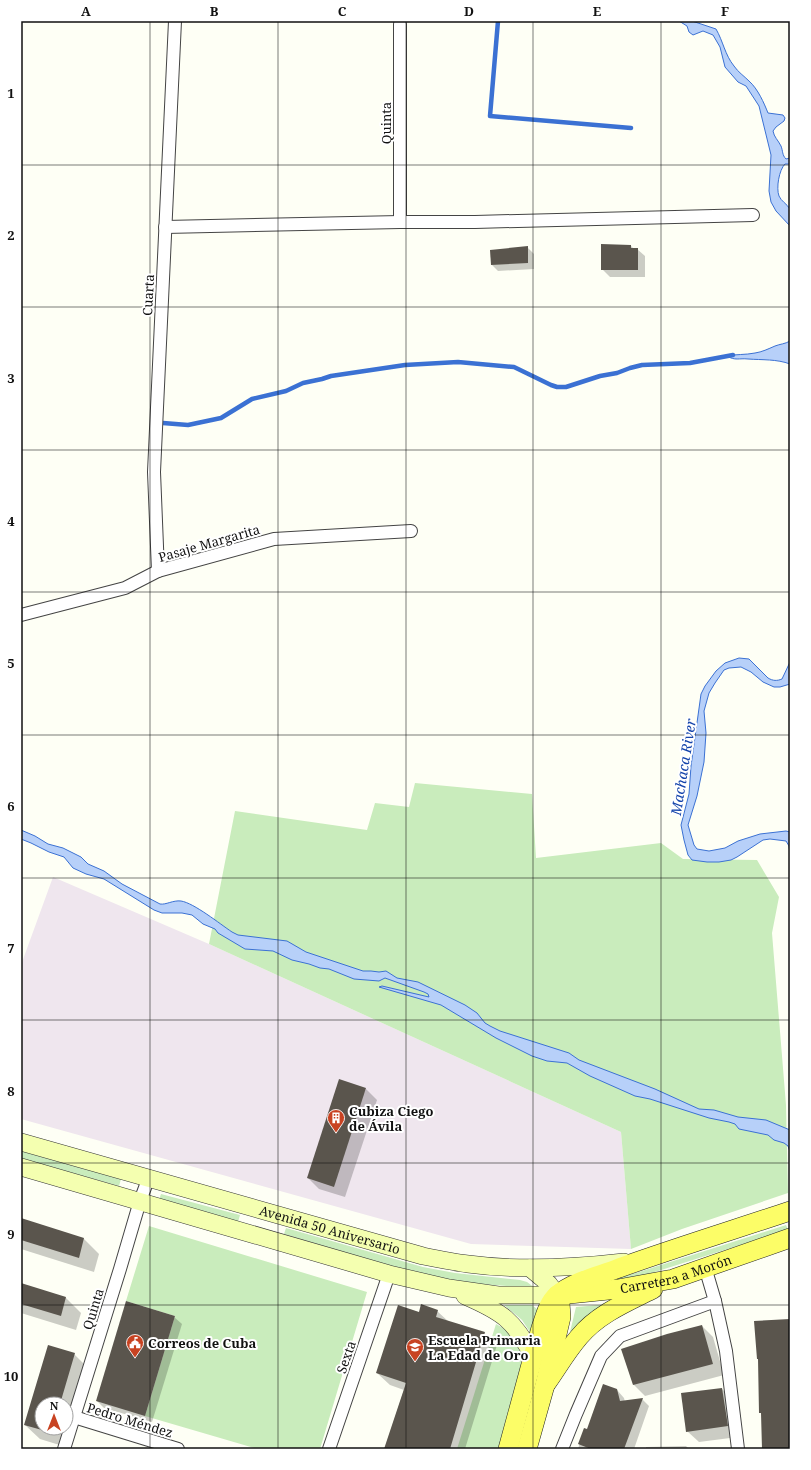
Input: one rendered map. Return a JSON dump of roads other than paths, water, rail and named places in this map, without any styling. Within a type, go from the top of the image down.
[{"type":"main road","name":"Avenida 50 Aniversario","points":[[21,1142],[149,1177],[423,1256],[468,1264],[530,1268],[602,1264],[645,1259]]},
{"type":"main road","name":"Avenida 50 Aniversario","points":[[21,1167],[389,1274],[449,1288],[498,1294],[557,1295]]},
{"type":"main road","name":"Carretera a Morón","points":[[557,1295],[580,1282],[790,1211]]},
{"type":"main road","points":[[262,1237],[269,1212]]},
{"type":"main road","name":"Carretera a Morón","points":[[557,1295],[618,1289],[673,1279],[790,1238]]},
{"type":"main road","points":[[527,1449],[545,1385],[561,1317],[560,1303],[557,1295],[549,1284],[530,1268]]},
{"type":"main road","points":[[545,1385],[579,1337],[596,1321],[616,1308],[673,1279]]},
{"type":"main road","points":[[449,1288],[501,1313],[512,1323],[523,1337],[533,1356]]},
{"type":"main road","points":[[508,1449],[547,1310],[557,1295]]},
{"type":"street","name":"Cuarta","points":[[158,571],[154,472],[175,21]]},
{"type":"street","name":"Quinta","points":[[400,24],[400,222]]},
{"type":"street","points":[[165,227],[400,222],[475,222],[753,215]]},
{"type":"street","name":"Pasaje Margarita","points":[[21,615],[125,588],[158,571],[274,539],[411,531]]},
{"type":"street","name":"Quinta","points":[[74,1417],[140,1201],[149,1177]]},
{"type":"street","points":[[706,1267],[726,1351],[738,1449]]},
{"type":"street","name":"Sexta","points":[[329,1449],[389,1274]]},
{"type":"street","points":[[562,1449],[601,1356],[620,1336],[715,1301]]},
{"type":"street","name":"Pedro Méndez","points":[[74,1417],[178,1449]]},
{"type":"street","name":"Quinta","points":[[64,1449],[68,1436]]},
{"type":"water","points":[[679,21],[692,21],[716,29],[731,62],[755,88],[768,113],[783,115],[785,118],[784,121],[773,131],[786,159],[790,158],[790,164],[785,164],[781,170],[778,193],[780,198],[790,209],[790,226],[776,211],[771,202],[769,191],[771,155],[759,106],[746,86],[738,82],[725,67],[720,47],[713,35],[703,31],[693,35],[689,32],[687,26]]},
{"type":"water","points":[[790,341],[790,364],[775,360],[735,359],[727,356],[758,353]]},
{"type":"water","points":[[739,658],[749,659],[768,678],[772,680],[782,679],[790,662],[790,684],[774,687],[763,682],[751,672],[741,667],[724,670],[709,693],[704,711],[706,733],[704,762],[697,796],[688,825],[694,845],[697,849],[709,851],[725,848],[738,841],[760,834],[786,831],[790,832],[790,853],[789,846],[786,841],[770,839],[763,840],[731,860],[707,862],[692,860],[688,855],[681,825],[689,794],[691,766],[701,694],[716,671],[725,663]]},
{"type":"water","points":[[21,830],[48,844],[63,848],[81,857],[88,864],[104,871],[122,884],[160,904],[181,901],[193,906],[238,935],[287,941],[306,952],[363,971],[386,971],[397,978],[418,982],[465,1005],[477,1013],[485,1023],[500,1031],[569,1053],[579,1060],[655,1089],[699,1109],[714,1110],[738,1117],[766,1120],[790,1130],[790,1152],[788,1146],[774,1140],[768,1135],[739,1129],[735,1124],[729,1122],[709,1118],[650,1099],[635,1096],[590,1076],[567,1063],[547,1061],[532,1056],[496,1038],[441,1005],[379,987],[382,986],[429,997],[428,994],[424,992],[385,978],[379,981],[354,979],[329,969],[292,960],[273,951],[245,949],[218,933],[215,929],[203,924],[192,915],[182,913],[162,913],[154,910],[104,879],[86,874],[73,868],[64,857],[21,839]]},
{"type":"waterway","points":[[498,21],[490,116],[631,128]]},
{"type":"waterway","points":[[163,423],[188,425],[221,418],[252,399],[286,391],[303,383],[331,376],[405,365],[458,362],[514,367],[551,385],[566,387],[642,365],[690,363],[733,355]]},
{"type":"place","name":"Cubiza Ciego de Ávila","points":[[336,1133]]},
{"type":"place","name":"Correos de Cuba","points":[[135,1358]]},
{"type":"place","name":"Escuela Primaria La Edad de Oro","points":[[415,1362]]},
{"type":"water label","name":"Machaca River","points":[[683,767]]}]
